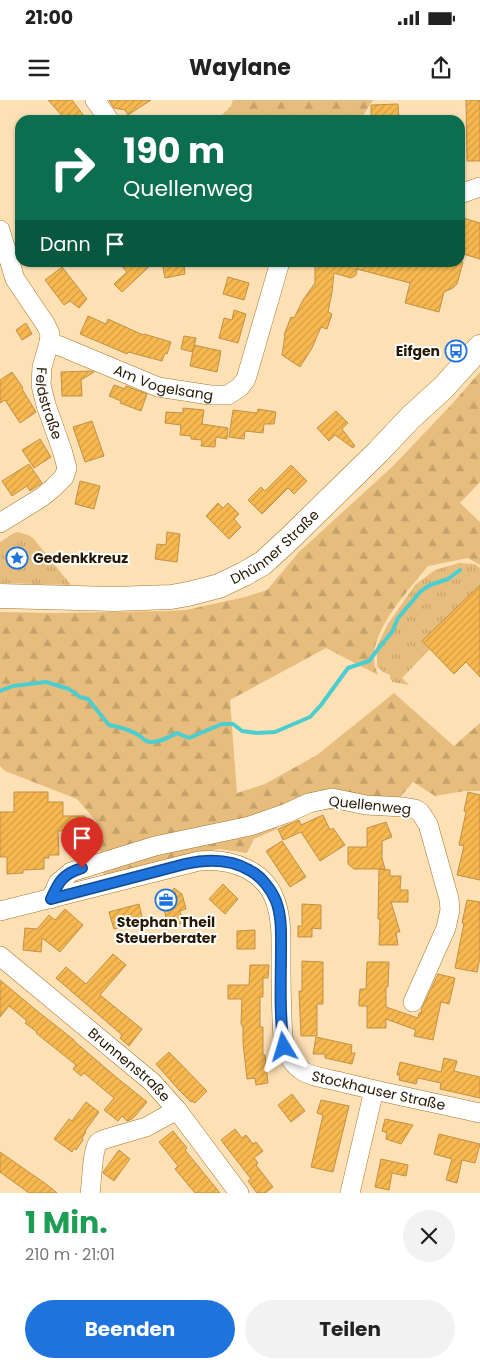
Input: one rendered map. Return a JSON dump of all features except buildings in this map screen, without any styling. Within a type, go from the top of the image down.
[{"type":"main road","name":"Dhünner Straße","points":[[0,596],[114,599],[171,597],[219,586],[244,574],[263,563],[288,540],[411,417],[443,388],[480,347]]},
{"type":"street","points":[[95,100],[106,115]]},
{"type":"street","points":[[465,192],[480,187]]},
{"type":"street","points":[[0,230],[15,279],[48,329],[49,343]]},
{"type":"street","name":"Am Vogelsang","points":[[49,343],[158,387],[210,395],[228,395],[240,387],[246,379],[279,267]]},
{"type":"street","name":"Feldstraße","points":[[0,524],[42,497],[64,478],[67,468],[44,400],[41,385],[42,367],[49,343]]},
{"type":"street","name":"Quellenweg","points":[[51,899],[58,883],[71,872],[155,846],[250,826],[309,803],[332,798],[366,805],[415,809],[420,812],[428,824],[450,910],[446,928],[413,1002]]},
{"type":"street","name":"Stockhauser Straße","points":[[0,911],[199,861],[224,861],[238,864],[251,871],[263,881],[272,894],[279,912],[283,1038],[287,1053],[295,1064],[309,1074],[480,1113]]},
{"type":"street","name":"Brunnenstraße","points":[[0,956],[152,1082],[177,1110],[239,1193]]},
{"type":"street","points":[[350,1193],[374,1090]]},
{"type":"street","points":[[90,1193],[94,1155],[99,1142],[146,1127],[177,1110]]},
{"type":"green space","points":[[233,100],[373,100],[363,115],[222,115],[231,106]]},
{"type":"green space","points":[[480,372],[480,482],[460,503],[480,522],[480,565],[468,558],[428,566],[393,610],[379,635],[374,660],[378,675],[326,648],[230,700],[237,793],[265,784],[317,755],[394,693],[454,746],[480,723],[480,791],[465,791],[435,796],[413,782],[396,802],[350,809],[277,811],[277,829],[254,839],[247,853],[220,849],[177,857],[104,879],[96,821],[77,799],[5,771],[0,766],[0,612],[52,613],[186,610],[245,597],[267,590],[299,552],[394,465]]},
{"type":"green space","points":[[18,532],[33,538],[71,585],[0,583],[0,542]]},
{"type":"green space","points":[[459,563],[475,564],[480,568],[480,585],[430,649],[402,678],[409,685],[393,682],[390,679],[390,675],[383,672],[377,666],[377,646],[388,624],[415,585],[435,570]]},
{"type":"waterway","points":[[0,691],[13,686],[46,682],[69,689],[80,697],[88,699],[109,725],[129,730],[148,742],[160,741],[177,733],[189,738],[222,724],[233,724],[242,731],[257,733],[275,732],[310,717],[348,668],[369,661],[392,632],[398,618],[421,591],[430,585],[448,579],[460,570]]},
{"type":"place","name":"Eifgen","points":[[456,351]]},
{"type":"place","name":"Gedenkkreuz","points":[[17,558]]},
{"type":"place","name":"Stephan Theil Steuerberater","points":[[166,900]]},
{"type":"route","points":[[82,868],[66,875],[58,883],[51,899],[199,861],[224,861],[238,864],[257,876],[268,887],[279,912],[284,1047]]}]
